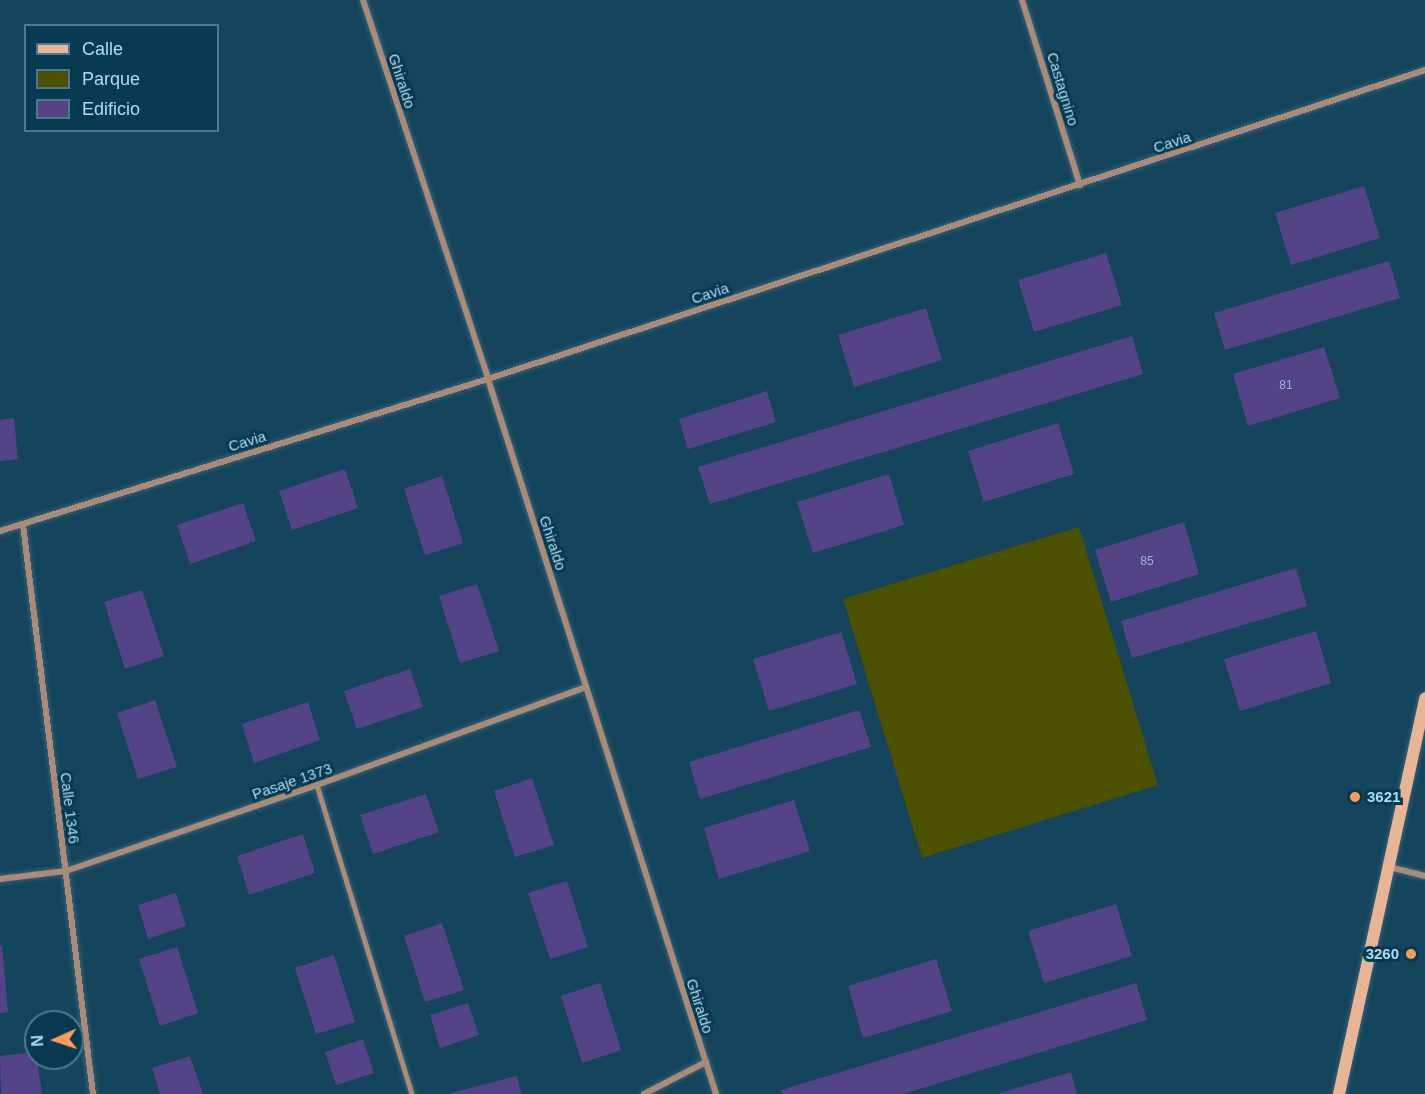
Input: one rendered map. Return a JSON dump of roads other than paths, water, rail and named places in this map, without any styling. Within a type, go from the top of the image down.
[{"type":"main road","points":[[1339,1094],[1425,698]]},
{"type":"street","name":"Ghiraldo","points":[[363,0],[488,379],[716,1094]]},
{"type":"street","name":"Castagnino","points":[[1022,0],[1080,185]]},
{"type":"street","name":"Cavia","points":[[0,531],[488,379],[1425,70]]},
{"type":"street","name":"Calle 1346","points":[[23,525],[93,1094]]},
{"type":"street","name":"Pasaje 1373","points":[[0,879],[66,871],[317,785],[586,687]]},
{"type":"street","points":[[1389,867],[1425,876]]},
{"type":"street","points":[[644,1094],[706,1062]]},
{"type":"lane","points":[[317,785],[412,1094]]},
{"type":"place","name":"3621","points":[[1355,797]]},
{"type":"place","name":"3260","points":[[1411,954]]}]
